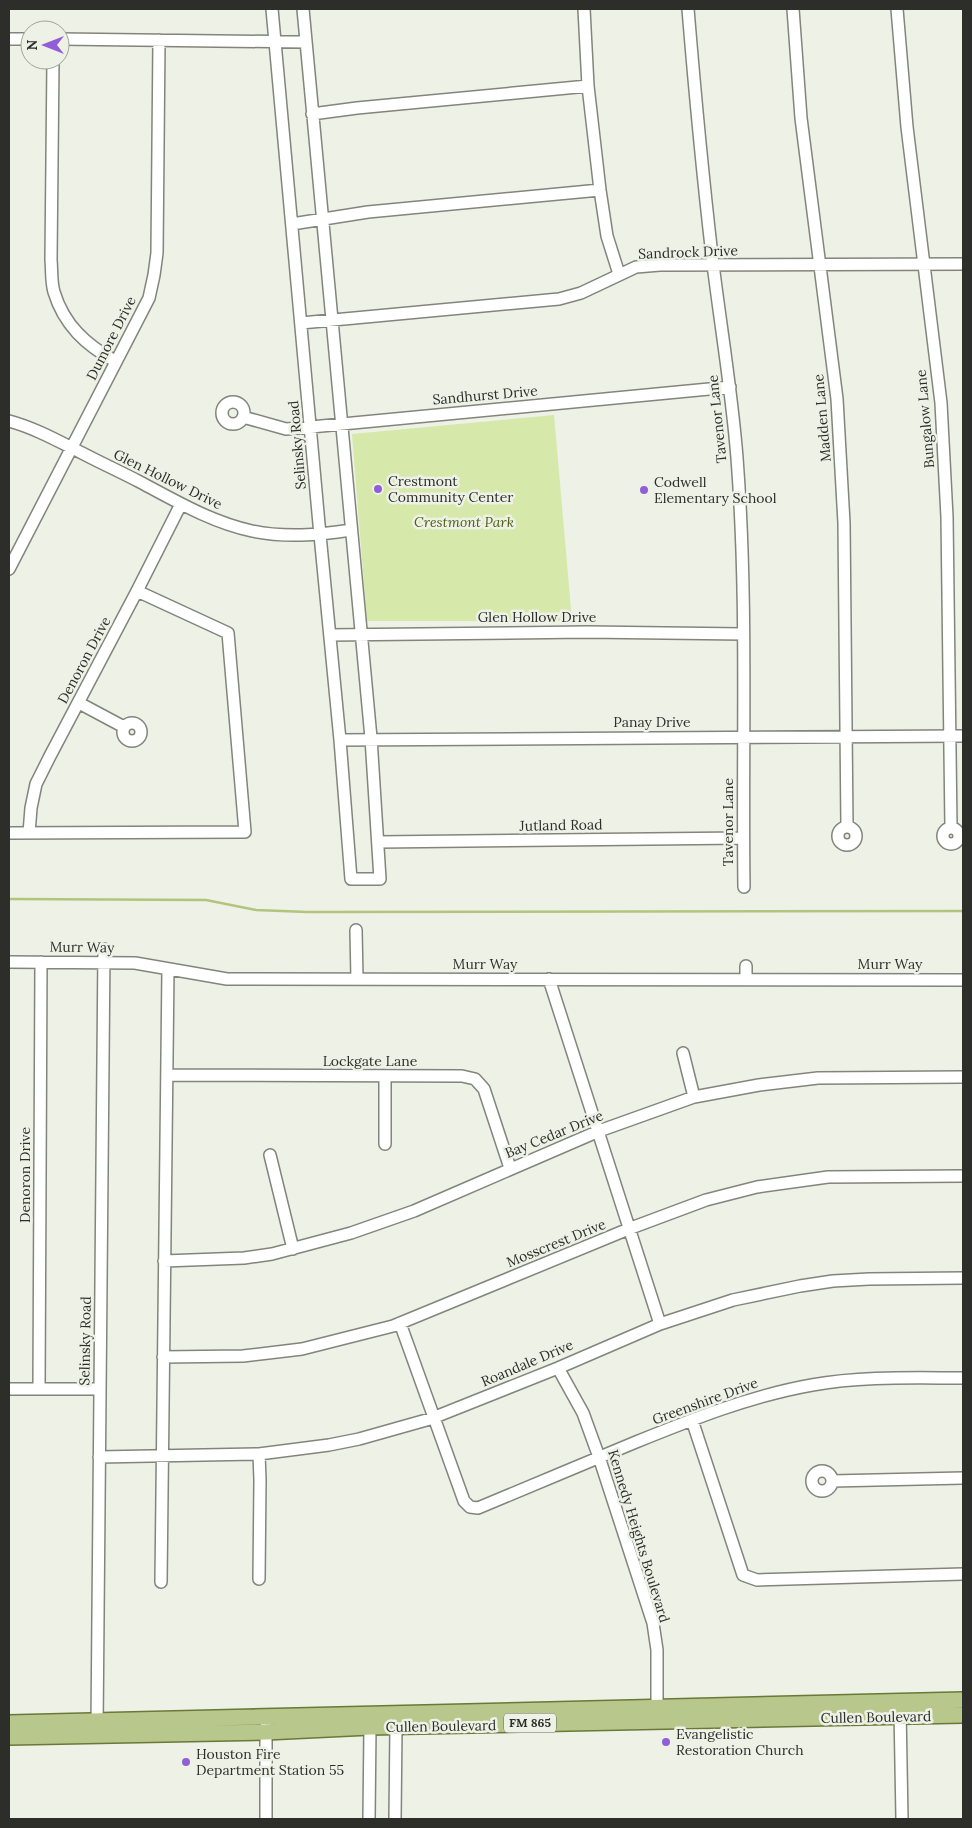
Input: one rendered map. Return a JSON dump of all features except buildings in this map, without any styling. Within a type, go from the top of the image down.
[{"type":"main road","name":"Cullen Boulevard","points":[[183,1726],[266,1716],[384,1713],[536,1717],[657,1715],[900,1709],[963,1700]]},
{"type":"main road","name":"Cullen Boulevard","points":[[900,1709],[963,1715]]},
{"type":"main road","name":"Cullen Boulevard","points":[[9,1723],[97,1728],[183,1726],[266,1732],[396,1727],[536,1717]]},
{"type":"main road","name":"Cullen Boulevard","points":[[9,1738],[97,1728]]},
{"type":"street","name":"Selinsky Road","points":[[272,9],[340,740],[351,879],[380,879],[379,842]]},
{"type":"street","points":[[304,9],[379,842]]},
{"type":"street","points":[[584,9],[588,86],[600,190],[607,236],[619,274]]},
{"type":"street","name":"Tavenor Lane","points":[[688,9],[700,154],[730,387],[737,458],[742,545],[744,887]]},
{"type":"street","name":"Madden Lane","points":[[792,9],[801,118],[837,399],[844,513],[847,827]]},
{"type":"street","name":"Bungalow Lane","points":[[897,9],[907,127],[941,403],[948,517],[951,828]]},
{"type":"street","points":[[70,39],[306,42]]},
{"type":"street","name":"Dumore Drive","points":[[9,569],[148,298],[154,276],[157,253],[159,40]]},
{"type":"street","points":[[53,70],[51,260],[54,291],[64,314],[75,330],[93,348],[115,361]]},
{"type":"street","points":[[312,114],[588,86]]},
{"type":"street","points":[[292,224],[368,212],[600,190]]},
{"type":"street","name":"Sandrock Drive","points":[[301,323],[559,299],[581,293],[636,267],[819,263],[963,264]]},
{"type":"street","name":"Sandhurst Drive","points":[[243,417],[286,429],[730,387]]},
{"type":"street","name":"Glen Hollow Drive","points":[[9,421],[26,426],[72,448],[218,522],[253,531],[292,536],[320,535],[351,530]]},
{"type":"street","name":"Denoron Drive","points":[[29,833],[30,808],[36,784],[181,504]]},
{"type":"street","points":[[9,834],[245,832],[228,633],[137,591]]},
{"type":"street","name":"Glen Hollow Drive","points":[[330,635],[587,632],[743,634]]},
{"type":"street","points":[[79,703],[124,727]]},
{"type":"street","name":"Panay Drive","points":[[340,740],[371,738],[963,736]]},
{"type":"street","name":"Jutland Road","points":[[379,842],[743,838]]},
{"type":"street","points":[[356,930],[357,979]]},
{"type":"street","name":"Selinsky Road","points":[[97,1728],[104,949]]},
{"type":"street","name":"Murr Way","points":[[9,962],[104,962],[135,964],[226,979],[963,980]]},
{"type":"street","name":"Denoron Drive","points":[[39,1389],[41,962]]},
{"type":"street","points":[[746,966],[746,979]]},
{"type":"street","points":[[161,1582],[168,969]]},
{"type":"street","points":[[550,979],[631,1228],[660,1324]]},
{"type":"street","points":[[683,1053],[694,1097]]},
{"type":"street","name":"Lockgate Lane","points":[[167,1075],[462,1076],[475,1079],[484,1089],[510,1168]]},
{"type":"street","points":[[384,1077],[385,1144]]},
{"type":"street","name":"Bay Cedar Drive","points":[[164,1261],[244,1258],[293,1249],[351,1233],[414,1211],[599,1131],[694,1097],[759,1085],[818,1078],[963,1077]]},
{"type":"street","points":[[270,1155],[293,1249]]},
{"type":"street","name":"Mosscrest Drive","points":[[163,1357],[243,1356],[302,1348],[400,1323],[631,1228],[706,1200],[757,1187],[828,1177],[963,1176]]},
{"type":"street","name":"Roandale Drive","points":[[99,1457],[259,1454],[359,1439],[434,1418],[660,1324],[734,1300],[800,1286],[869,1279],[963,1278]]},
{"type":"street","points":[[400,1323],[434,1418]]},
{"type":"street","name":"Kennedy Heights Boulevard","points":[[558,1368],[583,1413],[653,1623],[657,1650],[657,1715]]},
{"type":"street","name":"Greenshire Drive","points":[[434,1418],[464,1501],[470,1507],[478,1508],[599,1457],[759,1396],[814,1384],[881,1379],[963,1378]]},
{"type":"street","points":[[9,1389],[100,1389]]},
{"type":"street","points":[[692,1420],[743,1575],[757,1580],[963,1574]]},
{"type":"street","points":[[259,1454],[259,1579]]},
{"type":"street","points":[[832,1481],[963,1478]]},
{"type":"street","points":[[900,1709],[902,1819]]},
{"type":"street","points":[[369,1819],[370,1727],[384,1713],[396,1727],[395,1819]]},
{"type":"street","points":[[266,1716],[266,1819]]},
{"type":"green space","name":"Crestmont Park","points":[[554,415],[572,621],[367,621],[352,434]]},
{"type":"waterway","points":[[9,899],[206,900],[256,910],[307,912],[963,911]]},
{"type":"place","name":"Crestmont Community Center","points":[[378,489]]},
{"type":"place","name":"Codwell Elementary School","points":[[644,490]]},
{"type":"place","name":"Evangelistic Restoration Church","points":[[666,1742]]},
{"type":"place","name":"Houston Fire Department Station 55","points":[[186,1762]]}]
